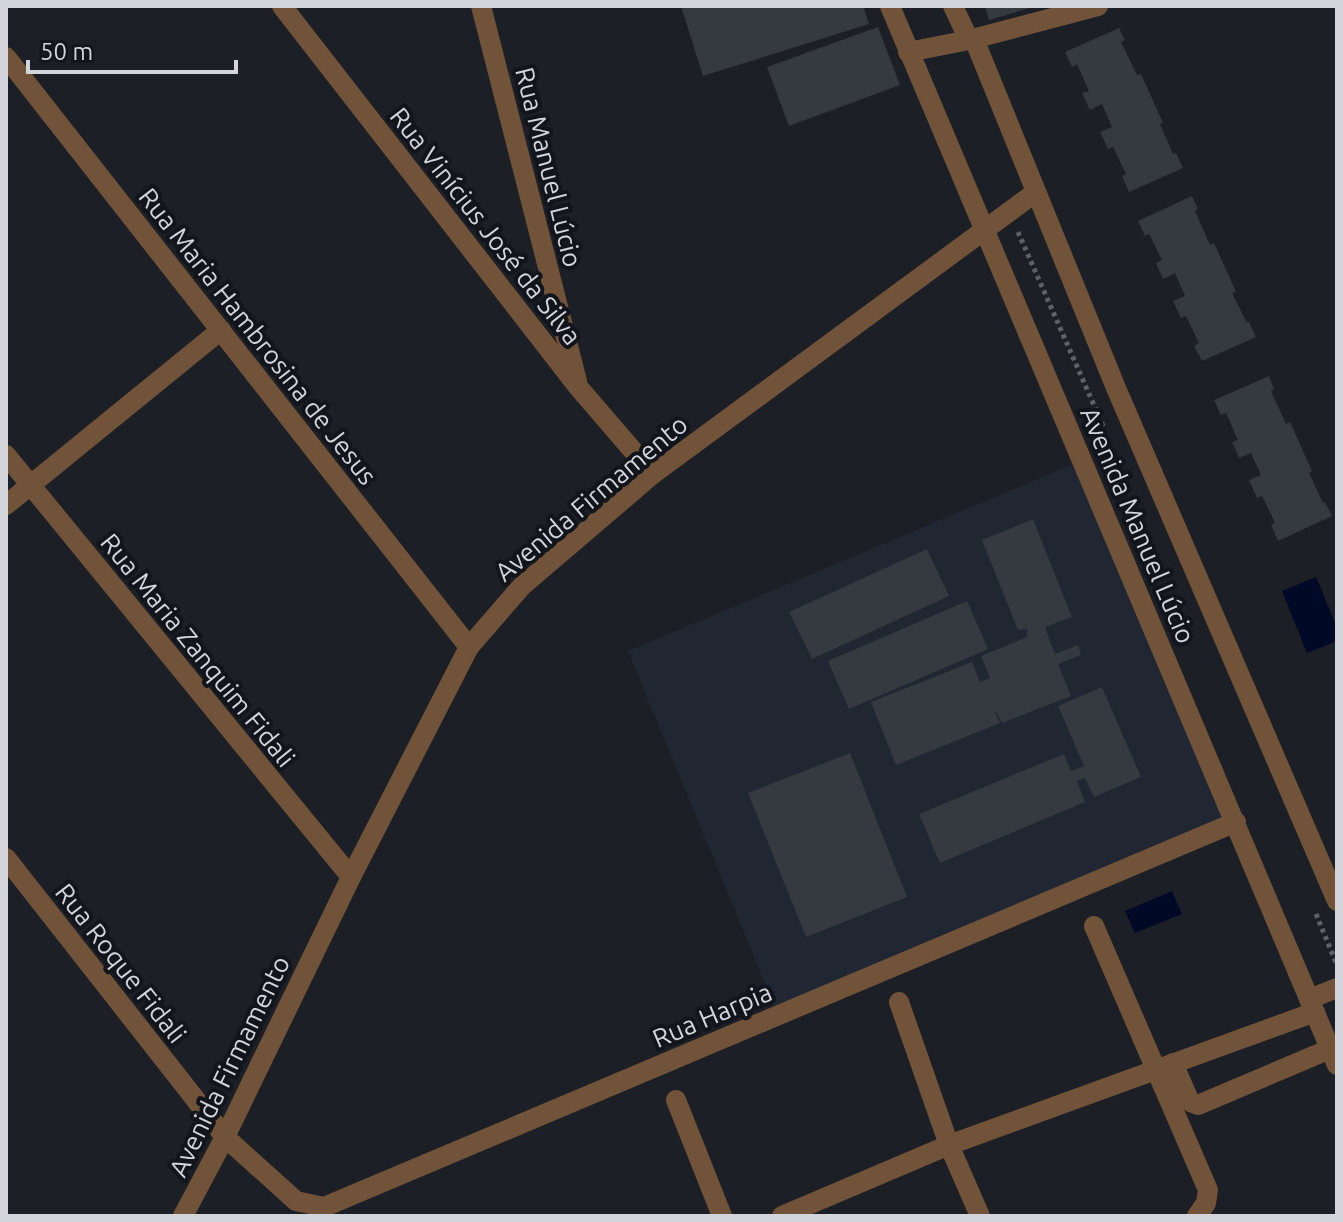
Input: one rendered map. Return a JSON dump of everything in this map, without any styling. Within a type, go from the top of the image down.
[{"type":"street","name":"Rua Vinícius José da Silva","points":[[282,6],[579,388],[653,474]]},
{"type":"street","name":"Rua Manuel Lúcio","points":[[481,6],[579,388]]},
{"type":"street","name":"Avenida Manuel Lúcio","points":[[890,6],[1334,1057]]},
{"type":"street","name":"Avenida Manuel Lúcio","points":[[953,6],[971,40],[1116,388],[1337,901]]},
{"type":"street","points":[[908,52],[971,40],[1098,6]]},
{"type":"street","name":"Rua Maria Hambrosina de Jesus","points":[[6,57],[469,647]]},
{"type":"street","name":"Avenida Firmamento","points":[[183,1216],[469,647],[522,586],[653,474],[1036,192]]},
{"type":"street","points":[[6,505],[221,330]]},
{"type":"street","name":"Rua Maria Zanquim Fidali","points":[[6,455],[351,877]]},
{"type":"street","name":"Rua Harpia","points":[[225,1137],[296,1201],[325,1212],[1236,822]]},
{"type":"street","name":"Rua Roque Fidali","points":[[6,858],[225,1137]]},
{"type":"street","points":[[1094,926],[1165,1066],[1208,1190],[1206,1203],[1197,1216]]},
{"type":"street","points":[[782,1216],[949,1145],[1165,1066],[1312,1006],[1337,988]]},
{"type":"street","points":[[899,1002],[949,1145],[980,1216]]},
{"type":"street","points":[[1165,1066],[1190,1102],[1198,1105],[1334,1057]]},
{"type":"street","points":[[676,1100],[722,1216]]},
{"type":"shaded area","points":[[1083,460],[1236,822],[778,1015],[628,651]]},
{"type":"water","points":[[1316,577],[1337,627],[1337,641],[1307,653],[1282,591]]},
{"type":"water","points":[[1172,891],[1182,914],[1135,933],[1125,911]]},
{"type":"building","points":[[681,6],[863,6],[869,24],[703,76]]},
{"type":"building","points":[[985,6],[1033,6],[1033,7],[989,20]]},
{"type":"building","points":[[878,27],[900,85],[789,126],[767,67]]},
{"type":"building","points":[[1119,28],[1125,40],[1121,42],[1137,75],[1141,74],[1173,154],[1176,153],[1183,168],[1129,192],[1122,176],[1126,174],[1113,147],[1108,149],[1100,132],[1112,127],[1102,104],[1090,110],[1082,93],[1089,91],[1077,64],[1072,67],[1065,52]]},
{"type":"building","points":[[1192,196],[1210,245],[1214,243],[1236,292],[1232,293],[1256,337],[1202,361],[1194,346],[1199,343],[1186,316],[1181,318],[1173,301],[1185,296],[1175,273],[1163,279],[1156,263],[1162,260],[1149,234],[1145,236],[1138,221]]},
{"type":"building","points":[[1269,376],[1274,389],[1271,391],[1286,424],[1290,422],[1312,471],[1309,473],[1332,516],[1278,541],[1271,525],[1275,523],[1262,496],[1257,498],[1249,480],[1261,475],[1251,453],[1239,458],[1232,442],[1238,440],[1226,413],[1221,415],[1214,400]]},
{"type":"building","points":[[1033,519],[1072,617],[1045,627],[1055,654],[1078,645],[1081,655],[1058,664],[1071,696],[1002,723],[993,707],[1000,723],[896,765],[871,702],[972,662],[980,682],[990,678],[981,656],[1027,637],[1027,629],[1018,630],[982,540]]},
{"type":"building","points":[[927,549],[949,596],[812,659],[789,612]]},
{"type":"building","points":[[967,601],[988,649],[849,709],[828,661]]},
{"type":"building","points":[[1102,687],[1141,777],[1094,797],[1085,778],[1077,781],[1085,802],[940,863],[919,814],[1064,754],[1071,771],[1084,766],[1058,706]]},
{"type":"building","points":[[850,753],[907,897],[806,937],[748,793]]}]
